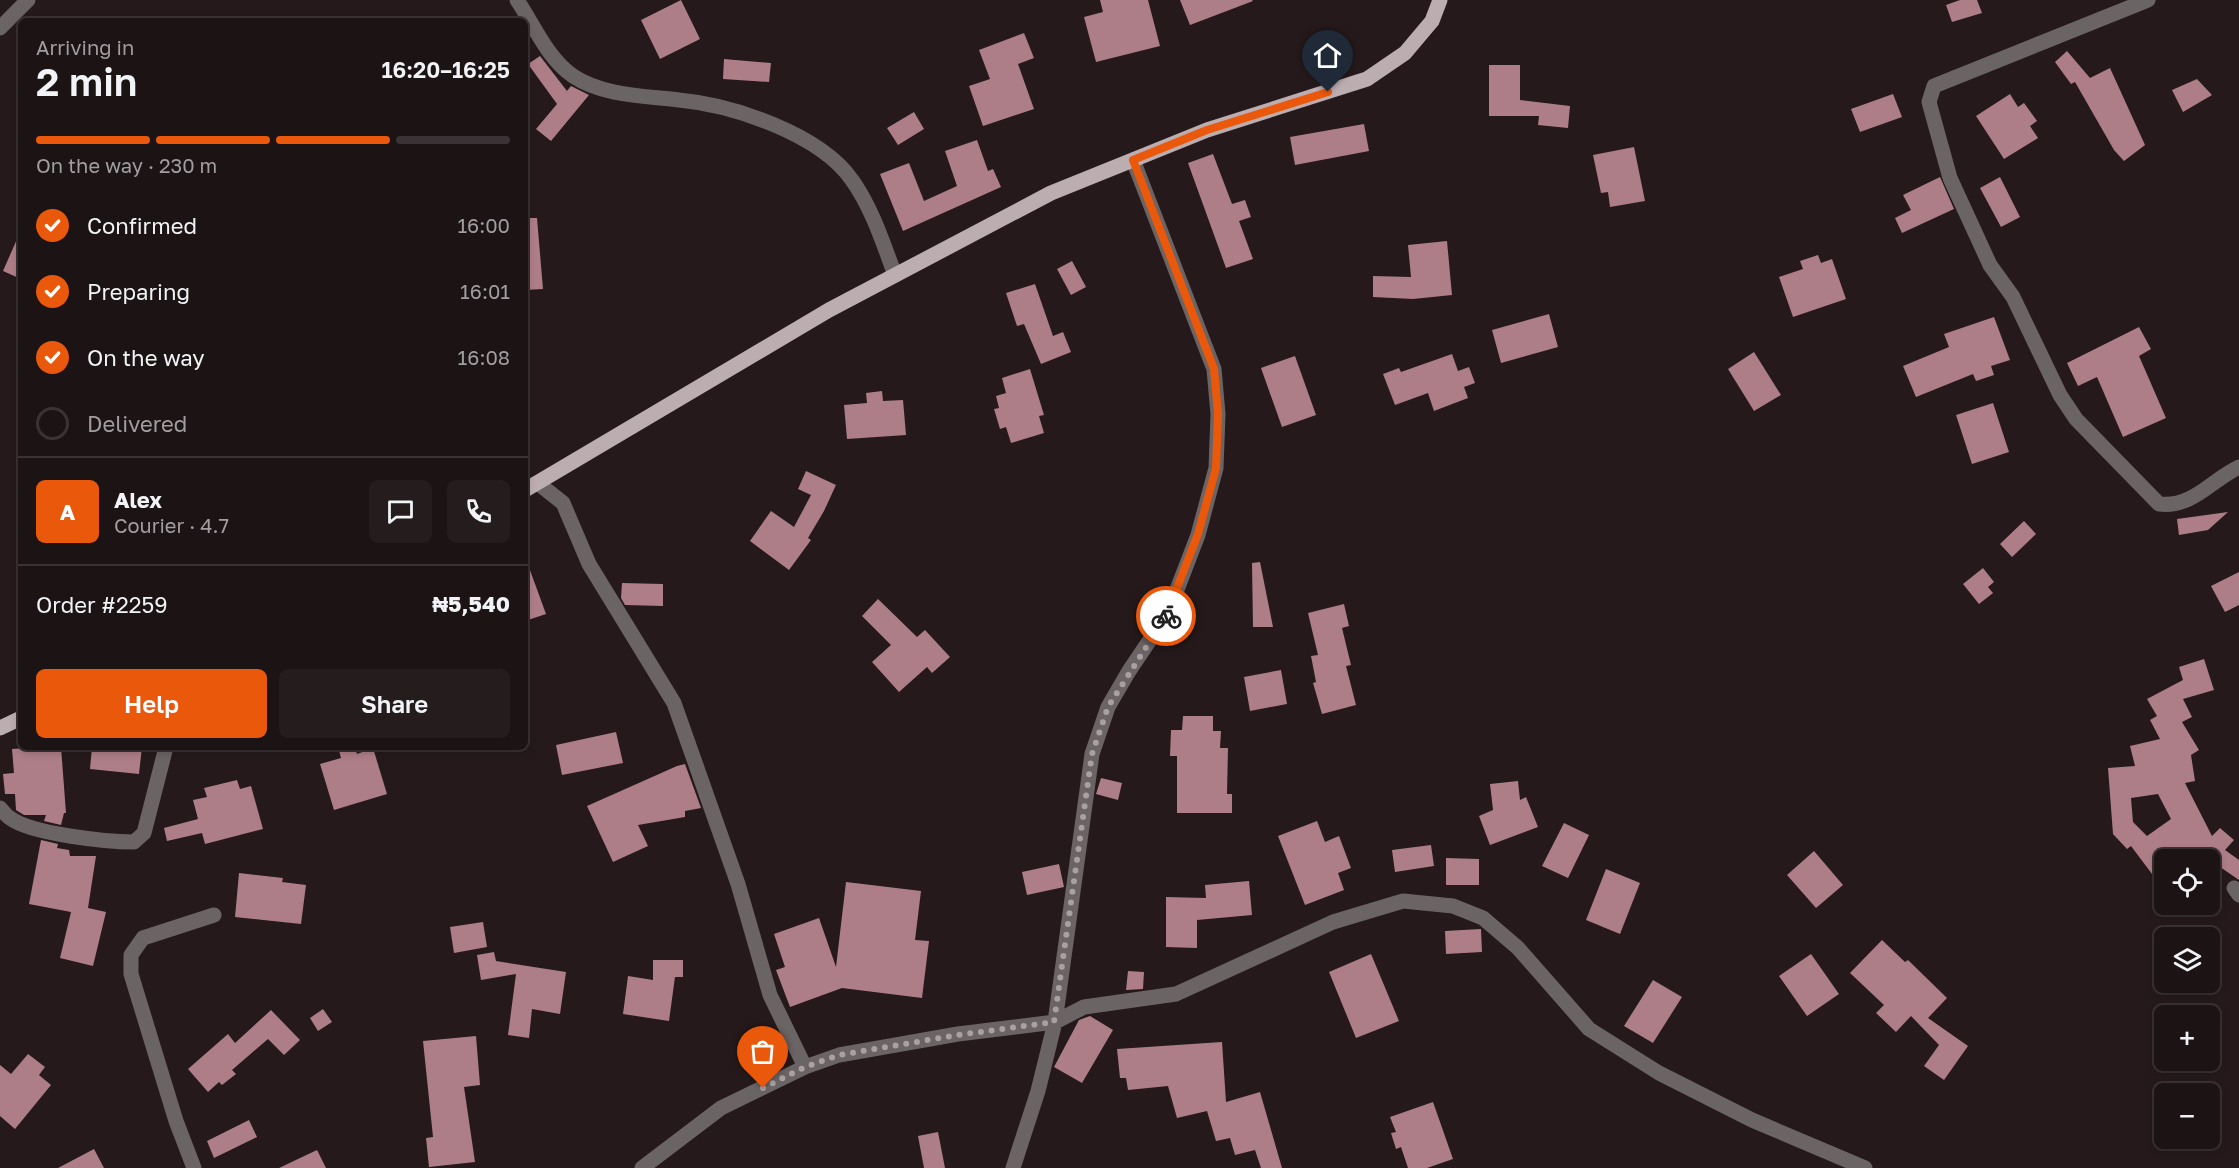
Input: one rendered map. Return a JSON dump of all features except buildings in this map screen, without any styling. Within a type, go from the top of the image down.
[{"type":"main road","points":[[532,487],[829,310],[1052,193],[1207,130],[1367,79],[1405,53],[1432,21],[1440,0]]},
{"type":"main road","points":[[0,728],[18,719]]},
{"type":"street","points":[[0,28],[28,0]]},
{"type":"street","points":[[517,0],[528,18]]},
{"type":"street","points":[[2148,0],[2125,5],[1934,86],[1929,102],[1950,178],[1990,265],[2013,297],[2060,395],[2076,419],[2159,504],[2170,506],[2185,502],[2239,467]]},
{"type":"street","points":[[528,18],[548,51],[563,68],[576,78],[633,96],[720,106],[747,114],[820,148],[852,179],[879,231],[895,275]]},
{"type":"street","points":[[1013,1168],[1038,1091],[1054,1022],[1092,754],[1108,707],[1168,613],[1198,534],[1216,468],[1218,414],[1214,369],[1133,160]]},
{"type":"street","points":[[532,487],[563,503],[589,564],[674,703],[738,884],[770,995],[805,1067]]},
{"type":"street","points":[[0,808],[10,819],[31,827],[111,842],[134,842],[144,833],[165,750]]},
{"type":"street","points":[[642,1168],[721,1108],[805,1067],[839,1055],[1054,1022],[1084,1007],[1176,994],[1333,922],[1403,901],[1453,906],[1483,918],[1518,948],[1589,1029],[1659,1073],[1752,1120],[1865,1168]]},
{"type":"street","points":[[194,1168],[176,1121],[131,975],[131,955],[143,938],[214,915]]},
{"type":"way so far","points":[[763,1088],[805,1067],[839,1055],[1054,1022],[1092,754],[1108,707],[1166,616]]},
{"type":"route","points":[[1166,616],[1198,534],[1216,468],[1218,414],[1214,369],[1133,160],[1207,130],[1328,92]]}]
